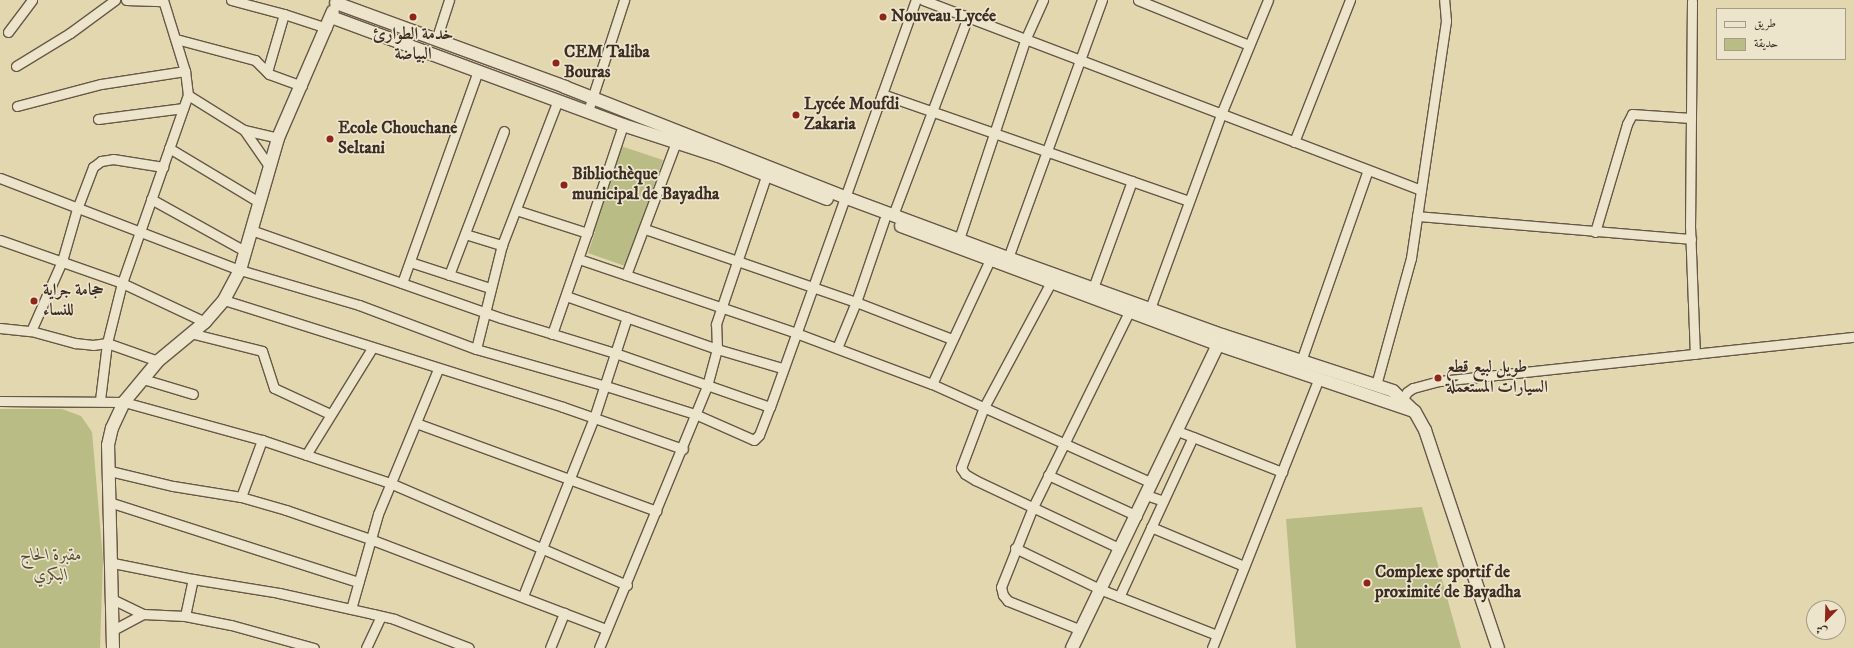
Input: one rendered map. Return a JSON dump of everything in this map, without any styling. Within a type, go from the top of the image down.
[{"type":"street","points":[[8,32],[32,0]]},
{"type":"street","points":[[16,66],[70,33],[115,0]]},
{"type":"street","points":[[100,400],[107,343],[122,283],[137,233],[152,200],[188,95],[185,71],[163,0],[126,0]]},
{"type":"street","points":[[231,0],[284,14],[329,23],[478,71],[766,176],[959,239],[1093,288],[1148,314],[1220,340],[1318,380],[1400,401]]},
{"type":"street","points":[[436,40],[449,0]]},
{"type":"street","points":[[588,111],[624,0]]},
{"type":"street","points":[[0,178],[137,233],[240,270],[358,305],[476,349],[606,386],[695,414],[754,440],[759,435],[770,407],[782,368],[916,0]]},
{"type":"street","points":[[923,0],[1026,38],[1421,190]]},
{"type":"street","points":[[959,239],[1026,38],[1043,0]]},
{"type":"street","points":[[1008,258],[1102,0]]},
{"type":"street","points":[[1138,0],[1249,45]]},
{"type":"street","points":[[1148,314],[1221,114],[1268,0]]},
{"type":"street","points":[[1294,142],[1350,0]]},
{"type":"street","points":[[1376,385],[1411,258],[1446,21],[1444,0]]},
{"type":"street","points":[[113,648],[113,562],[109,502],[110,471],[108,445],[114,422],[124,402],[158,361],[205,322],[224,300],[240,270],[278,138],[302,86],[337,1],[436,40],[592,98],[843,201]]},
{"type":"street","points":[[1692,1],[1691,239],[1695,354]]},
{"type":"street","points":[[267,72],[284,14]]},
{"type":"street","points":[[836,348],[856,302],[888,217],[933,111],[968,17]]},
{"type":"street","points":[[176,38],[255,60],[267,72],[302,86]]},
{"type":"street","points":[[17,106],[101,84],[185,71]]},
{"type":"street","points":[[402,283],[478,71]]},
{"type":"street","points":[[882,94],[1189,201]]},
{"type":"street","points":[[188,95],[244,130],[278,138]]},
{"type":"street","points":[[476,349],[490,288],[502,245],[558,100]]},
{"type":"street","points":[[98,119],[183,108]]},
{"type":"street","points":[[1595,232],[1627,124],[1632,114],[1691,118]]},
{"type":"street","points":[[552,334],[579,259],[623,125]]},
{"type":"street","points":[[244,130],[270,166]]},
{"type":"street","points":[[449,275],[504,131]]},
{"type":"street","points":[[626,275],[645,229],[676,142]]},
{"type":"street","points":[[169,148],[259,202]]},
{"type":"street","points":[[31,331],[62,261],[77,209],[94,166],[101,161],[113,159],[163,167]]},
{"type":"street","points":[[1301,361],[1368,170]]},
{"type":"street","points":[[599,648],[606,629],[627,585],[656,511],[683,449],[695,414],[707,386],[717,349],[715,328],[736,260],[766,176]]},
{"type":"street","points":[[1093,288],[1132,181]]},
{"type":"street","points":[[152,200],[245,251]]},
{"type":"street","points":[[516,210],[587,233]]},
{"type":"street","points":[[1417,216],[1691,239]]},
{"type":"street","points":[[888,217],[989,262],[1129,312],[1148,314]]},
{"type":"street","points":[[645,229],[812,286],[952,339]]},
{"type":"street","points":[[251,230],[485,312],[615,353],[770,407]]},
{"type":"street","points":[[465,234],[502,245]]},
{"type":"street","points":[[0,240],[122,283],[205,322]]},
{"type":"street","points":[[579,259],[796,333],[932,384],[1152,483]]},
{"type":"street","points":[[410,262],[490,288]]},
{"type":"street","points":[[932,384],[989,262]]},
{"type":"street","points":[[1050,284],[984,407],[961,468],[965,474],[975,480],[1121,549]]},
{"type":"street","points":[[566,296],[717,349],[782,368]]},
{"type":"street","points":[[224,300],[594,418],[683,449]]},
{"type":"street","points":[[1081,630],[1008,601],[1003,595],[1001,587],[1004,572],[1033,507],[1063,443],[1129,312]]},
{"type":"street","points":[[523,596],[540,549],[606,386],[627,317]]},
{"type":"street","points":[[0,328],[31,331],[75,344],[94,345],[107,343],[158,361]]},
{"type":"street","points":[[190,333],[262,351],[274,388],[330,414]]},
{"type":"street","points":[[1400,401],[1413,388],[1440,381],[1854,337]]},
{"type":"street","points":[[1220,340],[1301,361],[1393,390],[1400,401],[1415,412],[1425,430],[1446,489],[1498,648]]},
{"type":"street","points":[[1072,648],[1102,590],[1220,340]]},
{"type":"street","points":[[306,455],[372,348]]},
{"type":"street","points":[[351,609],[370,539],[390,483],[438,369]]},
{"type":"street","points":[[143,379],[193,394]]},
{"type":"street","points":[[1212,648],[1318,380]]},
{"type":"street","points":[[0,401],[100,400],[124,402],[262,440],[390,483],[540,549],[627,585]]},
{"type":"street","points":[[416,423],[570,478],[656,511]]},
{"type":"street","points":[[1178,431],[1282,472]]},
{"type":"street","points":[[1119,597],[1193,437]]},
{"type":"street","points":[[241,497],[262,440]]},
{"type":"street","points":[[110,471],[173,486],[241,497],[370,539],[523,596],[606,629]]},
{"type":"street","points":[[1048,475],[1137,516]]},
{"type":"street","points":[[1146,495],[1163,501]]},
{"type":"street","points":[[109,502],[358,582]]},
{"type":"street","points":[[1152,527],[1244,566]]},
{"type":"street","points":[[1015,548],[1102,590],[1216,635]]},
{"type":"street","points":[[113,562],[193,580],[279,593],[381,616],[469,648]]},
{"type":"street","points":[[184,616],[193,580]]},
{"type":"street","points":[[112,599],[144,614],[184,616],[238,627],[314,648]]},
{"type":"street","points":[[550,648],[564,612]]},
{"type":"street","points":[[113,630],[144,614]]},
{"type":"street","points":[[366,648],[381,616]]},
{"type":"green space","points":[[621,146],[663,160],[625,266],[588,253],[595,232],[590,230]]},
{"type":"green space","name":"مقبرة الحاج البكري","points":[[0,409],[62,409],[81,416],[92,432],[103,559],[100,648],[0,648]]},
{"type":"green space","name":"Complexe sportif de proximité de Bayadha","points":[[1422,507],[1461,648],[1296,648],[1286,519]]},
{"type":"place","name":"خدمة الطوارئ البياضة","points":[[413,17]]},
{"type":"place","name":"Nouveau Lycée","points":[[883,17]]},
{"type":"place","name":"CEM Taliba Bouras","points":[[556,63]]},
{"type":"place","name":"Lycée Moufdi Zakaria","points":[[796,115]]},
{"type":"place","name":"Ecole Chouchane Seltani","points":[[330,139]]},
{"type":"place","name":"Bibliothèque municipal de Bayadha","points":[[564,185]]},
{"type":"place","name":"حجامة جراية للنساء","points":[[34,301]]},
{"type":"place","name":"طويل لبيع قطع السيارات المستعملة","points":[[1438,378]]},
{"type":"place","name":"Complexe sportif de proximité de Bayadha","points":[[1367,583]]}]
